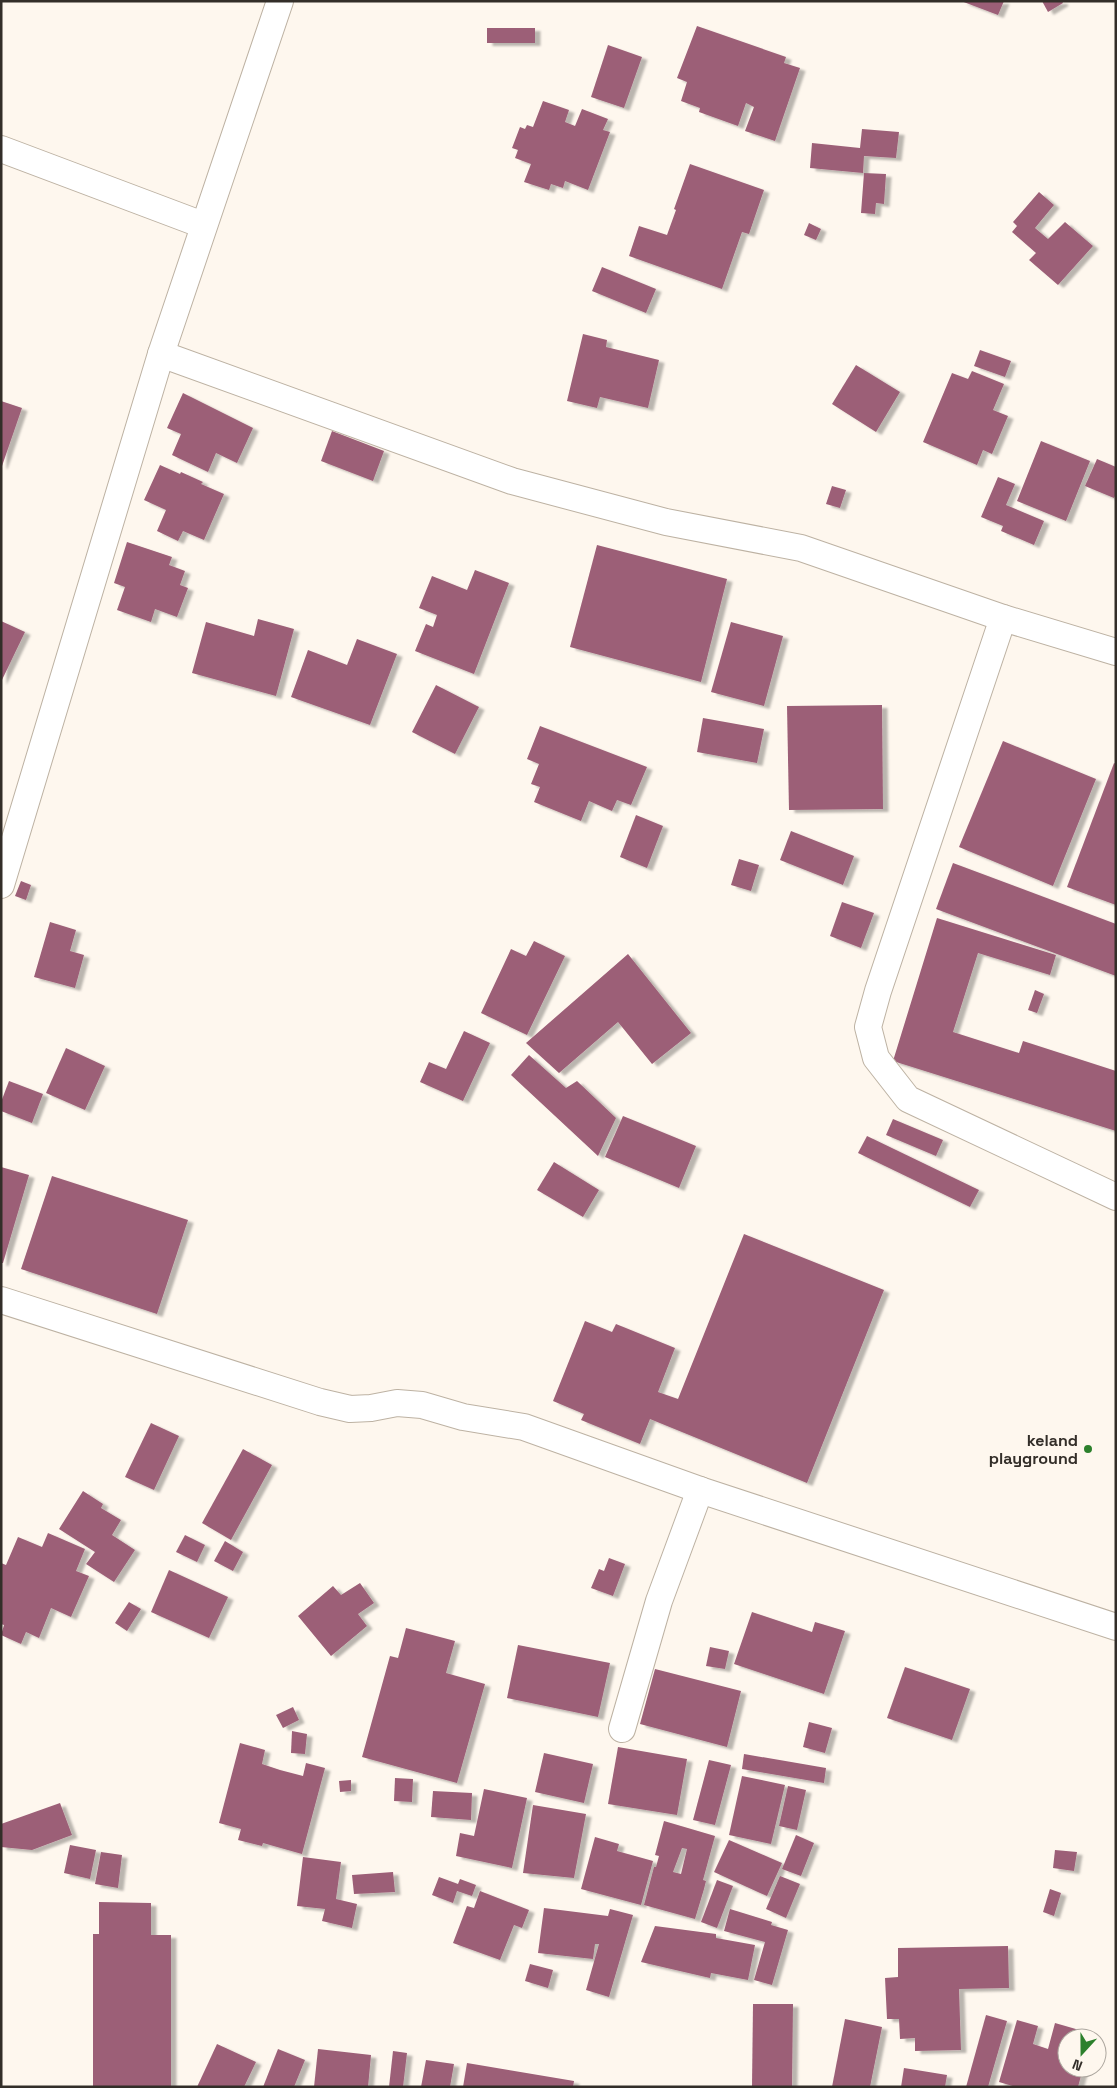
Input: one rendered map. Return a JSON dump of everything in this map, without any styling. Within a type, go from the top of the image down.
[{"type":"street","points":[[1,885],[161,354],[280,1]]},
{"type":"street","points":[[1,148],[203,225]]},
{"type":"street","points":[[161,354],[512,481],[666,522],[801,548],[1003,618],[1116,652]]},
{"type":"street","points":[[1003,618],[868,1027],[876,1058],[908,1099],[1116,1197]]},
{"type":"street","points":[[1,1300],[320,1402],[350,1408],[371,1408],[397,1402],[422,1405],[463,1417],[524,1427],[700,1490],[1116,1628]]},
{"type":"street","points":[[622,1729],[660,1601],[700,1490]]},
{"type":"building","points":[[961,1],[1004,1],[998,15]]},
{"type":"building","points":[[1042,1],[1062,1],[1063,3],[1048,12]]},
{"type":"building","points":[[697,26],[786,57],[784,63],[800,68],[775,141],[745,131],[754,107],[746,103],[738,126],[699,112],[700,108],[681,101],[687,82],[677,78]]},
{"type":"building","points":[[487,28],[535,28],[535,43],[487,43]]},
{"type":"building","points":[[608,45],[642,57],[624,108],[591,97]]},
{"type":"building","points":[[543,101],[569,110],[565,122],[575,126],[582,109],[608,119],[603,130],[610,132],[588,190],[565,181],[563,188],[551,184],[549,190],[524,182],[531,164],[515,158],[518,150],[512,148],[520,127],[525,129],[527,125],[533,127]]},
{"type":"building","points":[[862,129],[899,132],[896,158],[864,156],[863,173],[810,168],[812,143],[860,148]]},
{"type":"building","points":[[690,164],[764,190],[749,234],[742,232],[722,289],[629,256],[639,226],[667,235]]},
{"type":"building","points":[[864,173],[886,174],[884,204],[876,203],[875,214],[861,213]]},
{"type":"building","points":[[1039,192],[1054,205],[1035,228],[1048,239],[1065,222],[1093,246],[1058,285],[1029,260],[1036,253],[1012,232],[1017,226],[1013,222]]},
{"type":"building","points":[[809,223],[821,229],[816,240],[804,235]]},
{"type":"building","points":[[602,267],[656,289],[646,313],[592,291]]},
{"type":"building","points":[[583,334],[607,340],[606,347],[659,360],[648,408],[600,397],[597,408],[567,401]]},
{"type":"building","points":[[980,350],[1011,361],[1005,377],[974,366]]},
{"type":"building","points":[[856,365],[900,392],[876,432],[832,404]]},
{"type":"building","points":[[972,371],[1004,384],[993,410],[1008,416],[992,454],[983,450],[977,465],[923,442],[952,373],[968,379]]},
{"type":"building","points":[[183,393],[253,428],[237,463],[216,453],[208,472],[172,455],[181,434],[167,428]]},
{"type":"building","points":[[1,401],[22,408],[2,466],[1,466]]},
{"type":"building","points":[[332,431],[384,451],[373,481],[321,461]]},
{"type":"building","points":[[1041,441],[1090,461],[1066,521],[1017,501]]},
{"type":"building","points":[[1097,459],[1116,467],[1116,494],[1114,498],[1085,486]]},
{"type":"building","points":[[160,465],[180,474],[181,472],[203,482],[201,484],[224,494],[204,540],[183,531],[178,541],[157,531],[166,510],[144,500]]},
{"type":"building","points":[[998,477],[1015,484],[1006,505],[1044,521],[1034,545],[1001,531],[1003,526],[981,517]]},
{"type":"building","points":[[832,486],[846,490],[840,508],[826,504]]},
{"type":"building","points":[[127,542],[172,557],[169,565],[185,571],[180,585],[188,588],[177,617],[155,609],[151,622],[117,610],[125,587],[114,583]]},
{"type":"building","points":[[597,545],[727,579],[701,682],[570,647]]},
{"type":"building","points":[[475,570],[509,583],[474,674],[415,651],[426,624],[433,627],[437,615],[419,608],[432,576],[467,590]]},
{"type":"building","points":[[258,619],[294,629],[276,696],[192,673],[206,622],[254,636]]},
{"type":"building","points":[[1,621],[25,632],[1,682]]},
{"type":"building","points":[[731,622],[783,636],[764,706],[711,692]]},
{"type":"building","points":[[357,639],[397,654],[370,725],[291,697],[308,650],[347,665]]},
{"type":"building","points":[[436,685],[479,707],[455,754],[412,732]]},
{"type":"building","points":[[882,705],[883,809],[789,810],[787,706]]},
{"type":"building","points":[[703,718],[764,729],[757,763],[697,752]]},
{"type":"building","points":[[540,726],[647,767],[631,805],[617,800],[612,811],[589,801],[581,821],[534,802],[540,787],[531,784],[539,764],[527,759]]},
{"type":"building","points":[[1003,741],[1096,779],[1053,886],[959,847]]},
{"type":"building","points":[[1114,763],[1116,764],[1116,905],[1067,887]]},
{"type":"building","points":[[636,815],[663,826],[647,868],[620,857]]},
{"type":"building","points":[[791,831],[854,856],[843,885],[780,860]]},
{"type":"building","points":[[739,859],[759,865],[751,891],[731,885]]},
{"type":"building","points":[[953,863],[1116,924],[1116,976],[936,909]]},
{"type":"building","points":[[21,881],[31,885],[26,900],[15,896]]},
{"type":"building","points":[[842,902],[874,913],[861,948],[830,936]]},
{"type":"building","points":[[937,918],[1056,955],[1050,975],[978,953],[953,1032],[1019,1053],[1023,1041],[1116,1071],[1116,1131],[893,1061]]},
{"type":"building","points":[[50,922],[76,930],[70,951],[84,955],[75,988],[34,977]]},
{"type":"building","points":[[534,941],[565,956],[527,1035],[481,1013],[511,949],[526,956]]},
{"type":"building","points":[[628,954],[691,1033],[652,1064],[618,1022],[559,1073],[526,1043]]},
{"type":"building","points":[[1035,990],[1044,994],[1037,1013],[1028,1010]]},
{"type":"building","points":[[464,1031],[490,1043],[463,1101],[420,1082],[429,1062],[446,1069]]},
{"type":"building","points":[[66,1048],[105,1066],[85,1110],[46,1093]]},
{"type":"building","points":[[529,1055],[566,1088],[577,1081],[616,1118],[598,1156],[511,1075]]},
{"type":"building","points":[[9,1081],[43,1094],[32,1123],[1,1111],[1,1102]]},
{"type":"building","points":[[623,1116],[696,1146],[679,1188],[605,1157]]},
{"type":"building","points":[[893,1119],[943,1140],[936,1156],[886,1135]]},
{"type":"building","points":[[867,1136],[979,1190],[970,1207],[858,1153]]},
{"type":"building","points":[[554,1162],[599,1190],[583,1217],[537,1190]]},
{"type":"building","points":[[1,1167],[29,1175],[3,1263],[1,1263]]},
{"type":"building","points":[[52,1176],[188,1220],[157,1314],[21,1269]]},
{"type":"building","points":[[744,1234],[884,1290],[807,1483],[650,1419],[640,1444],[581,1420],[584,1414],[553,1401],[585,1321],[612,1332],[616,1324],[675,1348],[658,1392],[678,1399]]},
{"type":"building","points":[[151,1423],[179,1436],[154,1490],[125,1477]]},
{"type":"building","points":[[243,1449],[272,1465],[231,1540],[202,1523]]},
{"type":"building","points":[[83,1491],[103,1504],[101,1508],[121,1520],[112,1535],[135,1550],[114,1582],[86,1564],[95,1552],[59,1529]]},
{"type":"building","points":[[48,1533],[85,1549],[76,1571],[89,1576],[71,1617],[51,1608],[39,1638],[26,1632],[21,1644],[1,1635],[4,1625],[1,1624],[1,1563],[6,1565],[18,1537],[42,1547]]},
{"type":"building","points":[[185,1535],[205,1545],[197,1562],[176,1552]]},
{"type":"building","points":[[225,1541],[243,1552],[233,1571],[214,1561]]},
{"type":"building","points":[[609,1558],[625,1564],[613,1596],[591,1588],[599,1569],[604,1571]]},
{"type":"building","points":[[169,1570],[228,1597],[209,1638],[151,1612]]},
{"type":"building","points":[[360,1583],[374,1603],[358,1614],[367,1626],[331,1656],[298,1616],[333,1586],[341,1595]]},
{"type":"building","points":[[129,1602],[141,1609],[127,1631],[115,1623]]},
{"type":"building","points":[[752,1612],[812,1632],[815,1622],[845,1631],[824,1694],[734,1664]]},
{"type":"building","points":[[406,1628],[455,1641],[446,1673],[485,1684],[457,1783],[362,1757],[390,1656],[398,1658]]},
{"type":"building","points":[[518,1645],[610,1663],[598,1717],[507,1698]]},
{"type":"building","points":[[710,1647],[729,1651],[725,1669],[706,1666]]},
{"type":"building","points":[[905,1667],[970,1689],[952,1740],[887,1718]]},
{"type":"building","points":[[655,1669],[741,1691],[727,1747],[640,1724]]},
{"type":"building","points":[[293,1707],[299,1720],[283,1728],[276,1715]]},
{"type":"building","points":[[809,1722],[832,1728],[825,1753],[803,1747]]},
{"type":"building","points":[[292,1731],[307,1734],[305,1754],[291,1753]]},
{"type":"building","points":[[240,1743],[265,1750],[262,1764],[280,1770],[303,1776],[306,1763],[325,1768],[302,1854],[263,1843],[262,1846],[238,1840],[241,1829],[219,1823]]},
{"type":"building","points":[[618,1747],[687,1759],[677,1815],[608,1804]]},
{"type":"building","points":[[544,1753],[593,1764],[584,1803],[535,1792]]},
{"type":"building","points":[[744,1754],[826,1768],[824,1783],[742,1769]]},
{"type":"building","points":[[709,1760],[731,1765],[715,1825],[693,1820]]},
{"type":"building","points":[[742,1776],[785,1785],[771,1844],[729,1835]]},
{"type":"building","points":[[395,1778],[413,1779],[412,1802],[394,1801]]},
{"type":"building","points":[[351,1780],[351,1791],[340,1792],[339,1781]]},
{"type":"building","points":[[788,1786],[806,1790],[797,1830],[779,1826]]},
{"type":"building","points":[[484,1789],[527,1798],[512,1868],[456,1856],[460,1833],[474,1836]]},
{"type":"building","points":[[433,1791],[472,1793],[471,1820],[431,1817]]},
{"type":"building","points":[[60,1803],[72,1835],[32,1850],[1,1847],[1,1824]]},
{"type":"building","points":[[533,1805],[586,1814],[574,1878],[523,1873]]},
{"type":"building","points":[[664,1821],[715,1836],[703,1880],[706,1881],[695,1919],[644,1905],[654,1867],[656,1867],[659,1856],[655,1855]],"holes":[[[682,1848],[687,1849],[681,1874],[673,1872]]]},
{"type":"building","points":[[796,1835],[814,1843],[801,1876],[782,1869]]},
{"type":"building","points":[[595,1837],[619,1844],[617,1851],[653,1861],[641,1905],[581,1889]]},
{"type":"building","points":[[729,1840],[782,1863],[767,1896],[714,1872]]},
{"type":"building","points":[[70,1845],[96,1850],[90,1879],[64,1873]]},
{"type":"building","points":[[1055,1850],[1077,1852],[1074,1871],[1053,1868]]},
{"type":"building","points":[[101,1852],[122,1855],[118,1888],[95,1884]]},
{"type":"building","points":[[303,1857],[341,1862],[336,1899],[357,1904],[352,1928],[322,1921],[325,1909],[297,1906]]},
{"type":"building","points":[[393,1872],[395,1892],[354,1894],[352,1875]]},
{"type":"building","points":[[780,1876],[800,1884],[786,1918],[766,1909]]},
{"type":"building","points":[[439,1877],[458,1884],[460,1879],[476,1885],[472,1896],[457,1891],[453,1903],[432,1895]]},
{"type":"building","points":[[717,1880],[733,1886],[717,1928],[701,1922]]},
{"type":"building","points":[[1050,1889],[1061,1893],[1054,1916],[1043,1912]]},
{"type":"building","points":[[480,1891],[529,1910],[522,1928],[514,1925],[500,1960],[453,1943],[467,1906],[474,1908]]},
{"type":"building","points":[[99,1902],[151,1903],[151,1935],[171,1935],[171,2087],[93,2087],[93,1934],[99,1934]]},
{"type":"building","points":[[544,1908],[608,1916],[610,1909],[633,1915],[609,1997],[586,1990],[599,1944],[595,1944],[593,1959],[538,1953]]},
{"type":"building","points":[[730,1909],[772,1922],[771,1925],[788,1930],[772,1985],[754,1980],[765,1942],[724,1931]]},
{"type":"building","points":[[655,1926],[716,1934],[716,1938],[755,1945],[748,1980],[711,1973],[710,1978],[641,1962]]},
{"type":"building","points":[[1008,1946],[1009,1988],[959,1989],[961,2050],[915,2051],[915,2038],[900,2039],[899,2019],[887,2019],[885,1978],[898,1977],[898,1948]]},
{"type":"building","points":[[530,1964],[553,1970],[548,1988],[525,1981]]},
{"type":"building","points":[[753,2004],[793,2004],[792,2087],[752,2087]]},
{"type":"building","points":[[986,2015],[1007,2021],[988,2087],[966,2087]]},
{"type":"building","points":[[845,2019],[882,2027],[870,2087],[832,2087]]},
{"type":"building","points":[[1017,2020],[1038,2026],[1033,2044],[1048,2049],[1055,2023],[1072,2028],[1057,2028],[1057,2078],[1080,2078],[1078,2087],[1016,2087],[999,2082]]},
{"type":"building","points":[[217,2044],[256,2062],[244,2087],[197,2087]]},
{"type":"building","points":[[278,2049],[305,2060],[294,2087],[263,2087]]},
{"type":"building","points":[[318,2049],[371,2055],[368,2087],[314,2087]]},
{"type":"building","points":[[393,2051],[407,2053],[403,2087],[389,2087]]},
{"type":"building","points":[[426,2060],[454,2064],[450,2087],[421,2087]]},
{"type":"building","points":[[467,2063],[574,2081],[573,2087],[463,2087]]},
{"type":"building","points":[[904,2068],[947,2075],[945,2087],[901,2087]]},
{"type":"place","name":"keland playground","points":[[1088,1449]]}]
